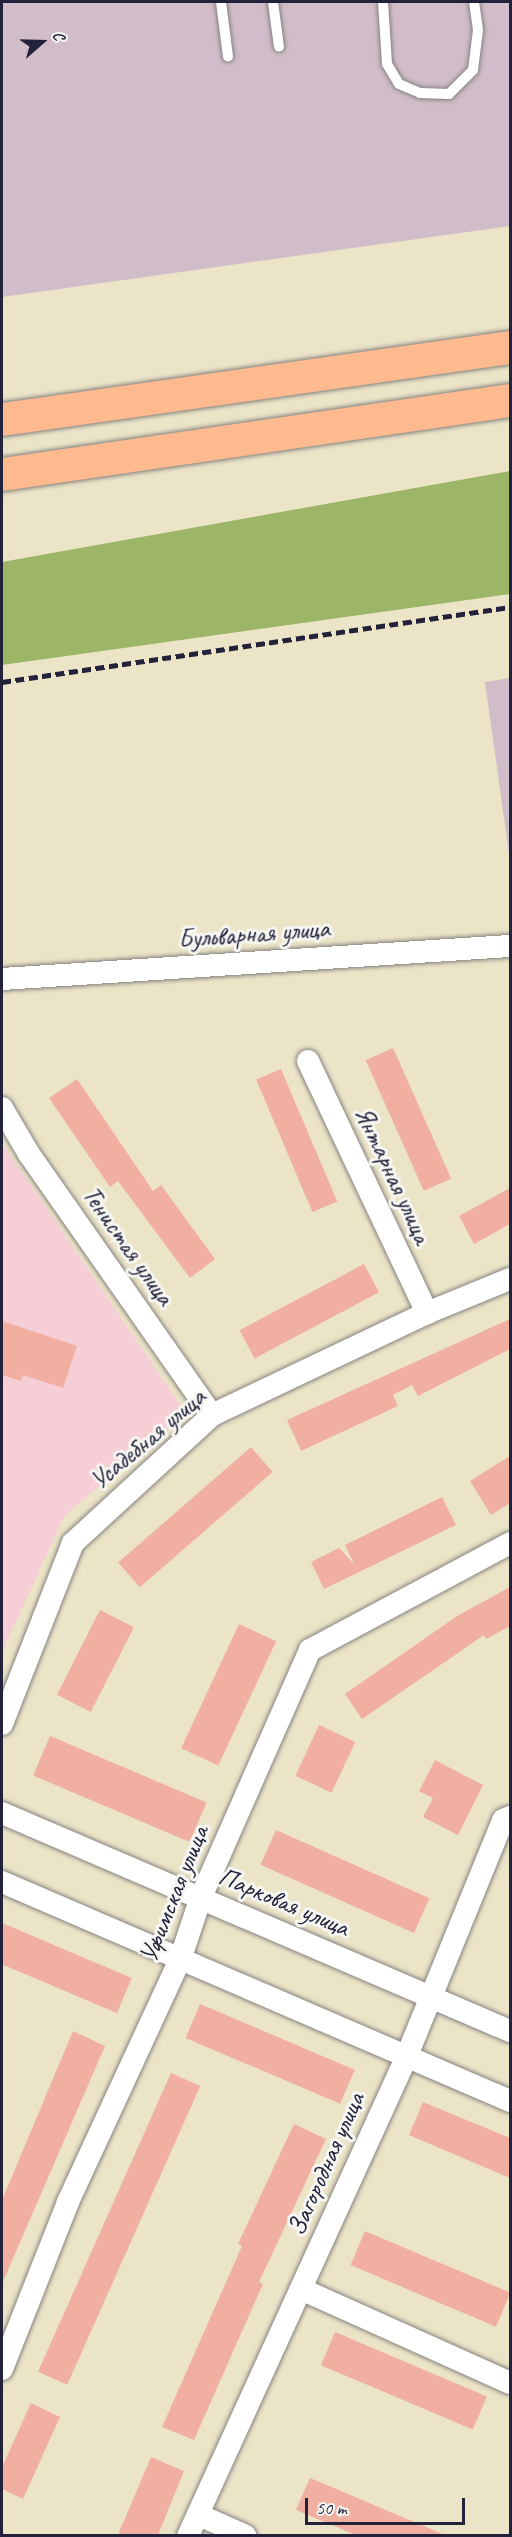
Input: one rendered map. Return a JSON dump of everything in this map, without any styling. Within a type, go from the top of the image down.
[{"type":"highway","points":[[2,419],[510,347]]},
{"type":"highway","points":[[2,474],[510,400]]},
{"type":"street","name":"Бульварная улица","points":[[2,979],[510,946]]},
{"type":"street","name":"Янтарная улица","points":[[308,1061],[427,1313]]},
{"type":"street","name":"Тенистая улица","points":[[2,1108],[29,1154],[212,1415]]},
{"type":"street","name":"Усадебная улица","points":[[2,1725],[73,1543],[212,1415],[427,1313],[510,1279]]},
{"type":"street","name":"Уфимская улица","points":[[2,2368],[68,2202],[180,1960],[201,1897],[310,1650],[510,1544]]},
{"type":"street","name":"Парковая улица","points":[[2,1812],[510,2031]]},
{"type":"street","name":"Загородная улица","points":[[188,2535],[406,2058],[503,1820],[510,1817]]},
{"type":"street","points":[[2,1882],[510,2101]]},
{"type":"street","points":[[301,2289],[510,2383]]},
{"type":"street","points":[[199,2515],[246,2535]]},
{"type":"lane","points":[[220,2],[228,57]]},
{"type":"lane","points":[[273,2],[279,46]]},
{"type":"lane","points":[[383,2],[387,64],[399,84],[420,93],[449,94],[473,70],[478,30],[474,2]]},
{"type":"shaded area","points":[[2,2],[510,2],[510,226],[2,297]]},
{"type":"shaded area","points":[[510,678],[510,861],[485,682]]},
{"type":"shaded area","points":[[2,1143],[186,1413],[65,1515],[2,1652]]},
{"type":"green space","points":[[510,471],[510,594],[2,665],[2,562]]},
{"type":"building","points":[[393,1048],[451,1179],[424,1191],[366,1060]]},
{"type":"building","points":[[281,1069],[337,1202],[312,1212],[256,1080]]},
{"type":"building","points":[[77,1079],[153,1191],[161,1185],[215,1259],[190,1278],[118,1181],[110,1187],[49,1098]]},
{"type":"building","points":[[510,1188],[510,1224],[474,1244],[459,1216]]},
{"type":"building","points":[[364,1264],[379,1292],[255,1358],[240,1330]]},
{"type":"building","points":[[510,1319],[510,1349],[418,1396],[412,1385],[393,1395],[398,1406],[301,1451],[287,1420]]},
{"type":"building","points":[[2,1321],[77,1346],[63,1388],[23,1375],[21,1381],[2,1375]]},
{"type":"building","points":[[251,1447],[273,1472],[140,1587],[118,1562]]},
{"type":"building","points":[[510,1456],[510,1503],[491,1515],[470,1481]]},
{"type":"building","points":[[442,1497],[456,1525],[324,1589],[311,1562],[339,1548],[354,1564],[345,1545]]},
{"type":"building","points":[[510,1587],[510,1626],[486,1639],[484,1635],[362,1719],[345,1694],[457,1616]]},
{"type":"building","points":[[100,1610],[134,1627],[91,1712],[57,1695]]},
{"type":"building","points":[[239,1624],[276,1641],[218,1765],[181,1748]]},
{"type":"building","points":[[319,1725],[355,1742],[332,1793],[295,1776]]},
{"type":"building","points":[[50,1736],[206,1802],[190,1842],[33,1776]]},
{"type":"building","points":[[435,1760],[483,1785],[458,1835],[423,1817],[433,1798],[419,1791]]},
{"type":"building","points":[[276,1830],[429,1898],[414,1933],[261,1865]]},
{"type":"building","points":[[2,1923],[132,1978],[117,2013],[2,1964]]},
{"type":"building","points":[[200,2004],[355,2070],[340,2104],[186,2038]]},
{"type":"building","points":[[73,2031],[105,2046],[2,2284],[2,2200]]},
{"type":"building","points":[[171,2073],[200,2086],[67,2385],[38,2372]]},
{"type":"building","points":[[423,2102],[510,2138],[510,2178],[409,2135]]},
{"type":"building","points":[[294,2124],[326,2139],[259,2282],[263,2284],[194,2440],[162,2427],[242,2246],[238,2244]]},
{"type":"building","points":[[365,2231],[510,2293],[496,2327],[351,2265]]},
{"type":"building","points":[[335,2332],[487,2396],[473,2430],[321,2365]]},
{"type":"building","points":[[31,2403],[60,2417],[23,2499],[2,2489],[2,2467]]},
{"type":"building","points":[[151,2457],[184,2471],[158,2535],[118,2535]]},
{"type":"building","points":[[310,2478],[445,2535],[356,2535],[296,2510]]},
{"type":"railway","points":[[2,682],[510,607]]}]
